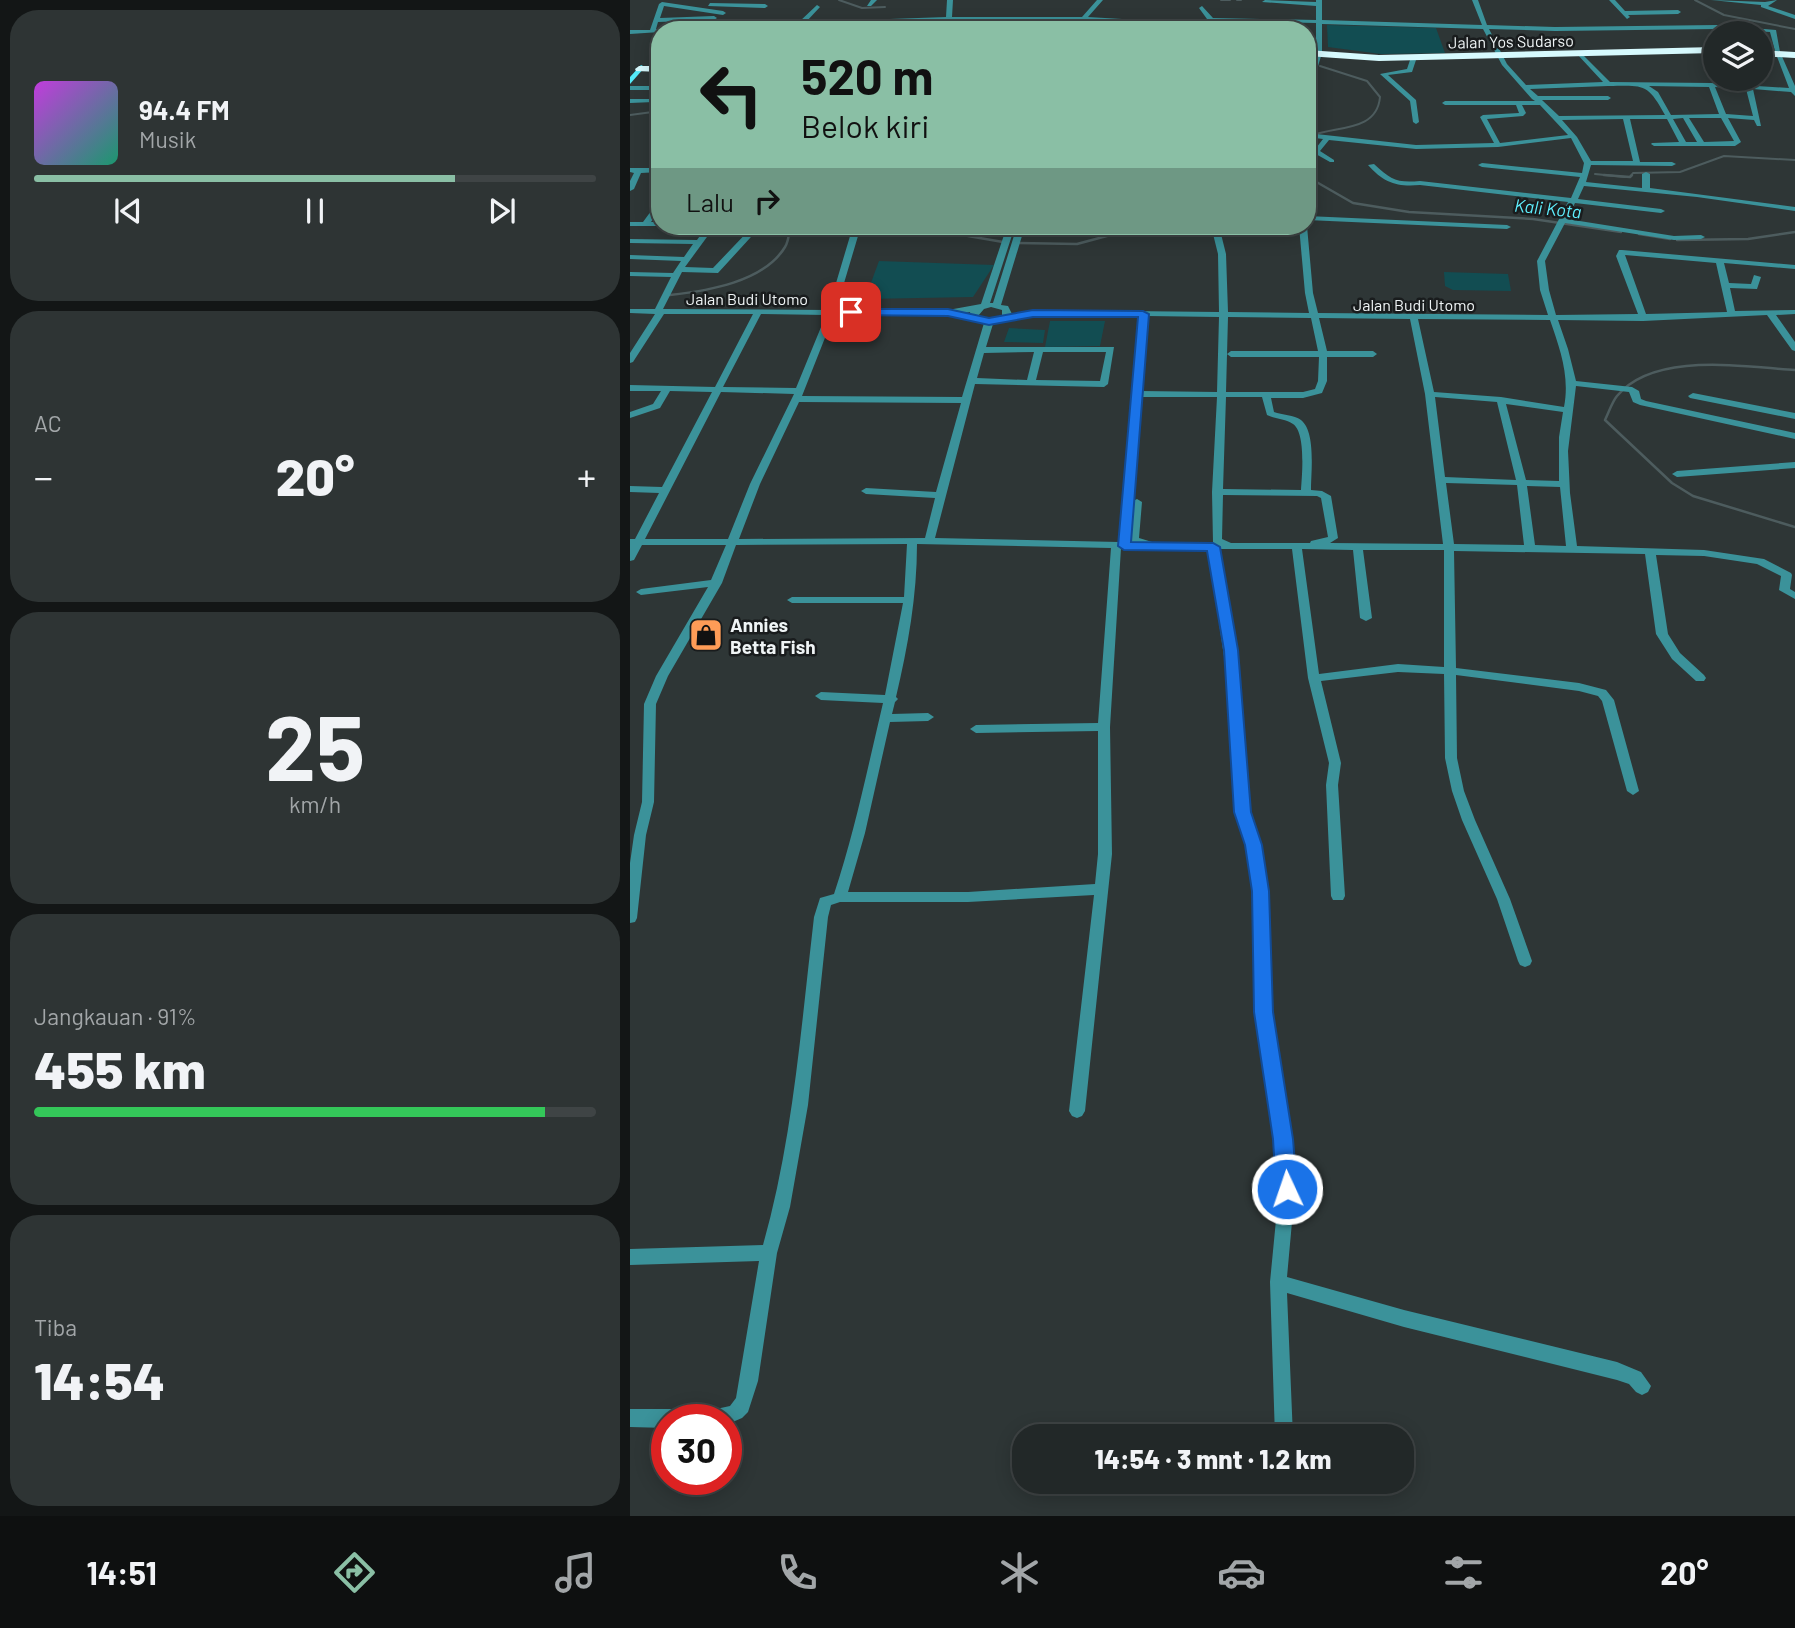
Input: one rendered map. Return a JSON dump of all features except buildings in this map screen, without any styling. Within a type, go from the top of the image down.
[{"type":"highway","name":"Jalan Yos Sudarso","points":[[1319,52],[1371,57],[1414,57],[1681,49]]},
{"type":"highway","name":"Jalan Yos Sudarso","points":[[1319,52],[1381,55],[1703,49]]},
{"type":"highway","points":[[1773,52],[1795,54]]},
{"type":"main road","points":[[630,82],[634,68]]},
{"type":"street","points":[[949,19],[950,0]]},
{"type":"street","points":[[1083,21],[1100,0]]},
{"type":"street","points":[[1475,0],[1496,53],[1524,87],[1573,136],[1588,163],[1583,180],[1541,261],[1545,289],[1571,383],[1566,410],[1562,484],[1572,549]]},
{"type":"street","points":[[1612,0],[1636,28]]},
{"type":"street","points":[[1714,0],[1765,4],[1774,0]]},
{"type":"street","points":[[1265,2],[1319,2],[1319,52],[1316,62]]},
{"type":"street","points":[[721,21],[727,3]]},
{"type":"street","points":[[699,5],[768,3]]},
{"type":"street","points":[[760,13],[768,3]]},
{"type":"street","points":[[662,4],[722,15],[655,20],[662,4]]},
{"type":"street","points":[[1765,4],[1763,6],[1766,8],[1795,17]]},
{"type":"street","points":[[803,21],[817,8]]},
{"type":"street","points":[[1202,8],[1210,20]]},
{"type":"street","points":[[1623,12],[1683,16],[1693,28]]},
{"type":"street","points":[[1165,15],[1166,21]]},
{"type":"street","points":[[1718,16],[1718,21]]},
{"type":"street","points":[[906,21],[1084,18],[1133,21]]},
{"type":"street","points":[[1195,21],[1703,28]]},
{"type":"street","points":[[1773,30],[1794,91],[1773,90]]},
{"type":"street","points":[[630,32],[651,31]]},
{"type":"street","points":[[1578,53],[1608,84]]},
{"type":"street","points":[[1414,57],[1410,71],[1383,74],[1413,100],[1416,122]]},
{"type":"street","points":[[1643,84],[1645,88],[1656,93],[1684,144]]},
{"type":"street","points":[[1524,87],[1703,85]]},
{"type":"street","points":[[630,88],[651,89]]},
{"type":"street","points":[[1654,144],[1737,143],[1713,91]]},
{"type":"street","points":[[1555,118],[1723,116],[1758,121],[1750,91]]},
{"type":"street","points":[[1445,103],[1518,103],[1608,97]]},
{"type":"street","points":[[630,101],[651,100]]},
{"type":"street","points":[[1498,145],[1482,118],[1521,115],[1523,113],[1518,103]]},
{"type":"street","points":[[1685,117],[1702,144]]},
{"type":"street","points":[[1626,118],[1637,164]]},
{"type":"street","points":[[1316,136],[1416,147],[1498,145],[1573,136]]},
{"type":"street","points":[[1327,138],[1316,152],[1332,160]]},
{"type":"street","points":[[1588,163],[1672,164]]},
{"type":"street","points":[[1372,165],[1387,181],[1394,184],[1420,183],[1661,211]]},
{"type":"street","points":[[1482,165],[1646,191],[1795,209]]},
{"type":"street","points":[[630,189],[634,171]]},
{"type":"street","points":[[1646,174],[1646,191]]},
{"type":"street","points":[[645,224],[651,216]]},
{"type":"street","points":[[1316,218],[1507,228]]},
{"type":"street","points":[[1560,223],[1674,238],[1701,237]]},
{"type":"street","points":[[630,224],[651,224]]},
{"type":"street","points":[[630,360],[659,312],[677,272],[704,235]]},
{"type":"street","points":[[630,274],[715,271],[747,235]]},
{"type":"street","points":[[630,918],[640,835],[648,802],[650,704],[662,676],[717,583],[755,484],[798,395],[831,312],[854,235]]},
{"type":"street","points":[[979,310],[1008,235]]},
{"type":"street","points":[[997,305],[1018,235]]},
{"type":"street","points":[[1217,235],[1224,266],[1215,542],[1231,650],[1243,812],[1254,845],[1261,891],[1263,1012],[1286,1167],[1287,1189],[1278,1282],[1283,1424]]},
{"type":"street","points":[[1138,394],[1303,395],[1319,391],[1323,382],[1322,354],[1309,291],[1304,235]]},
{"type":"street","points":[[630,242],[698,242]]},
{"type":"street","points":[[1643,318],[1620,254],[1629,252],[1795,267]]},
{"type":"street","points":[[630,257],[686,258]]},
{"type":"street","points":[[1719,259],[1732,315]]},
{"type":"street","points":[[1725,285],[1754,288],[1757,286],[1757,276]]},
{"type":"street","points":[[979,310],[997,305]]},
{"type":"street","points":[[997,305],[1007,313]]},
{"type":"street","points":[[929,541],[989,322],[979,310]]},
{"type":"street","name":"Jalan Budi Utomo","points":[[630,311],[948,313],[979,310]]},
{"type":"street","points":[[630,558],[634,542],[665,490],[758,312]]},
{"type":"street","name":"Jalan Budi Utomo","points":[[989,322],[1007,313],[1643,318],[1795,312]]},
{"type":"street","points":[[1770,313],[1795,348]]},
{"type":"street","points":[[1077,1111],[1105,854],[1104,727],[1120,546],[1138,394],[1143,314]]},
{"type":"street","points":[[1414,318],[1430,394],[1449,548],[1451,758],[1458,796],[1496,881],[1525,961]]},
{"type":"street","points":[[971,381],[1104,384],[1111,349],[981,350]]},
{"type":"street","points":[[1031,382],[1039,350]]},
{"type":"street","points":[[1231,354],[1373,354]]},
{"type":"street","points":[[1571,383],[1632,390],[1636,393],[1636,400],[1643,403],[1795,436]]},
{"type":"street","points":[[630,388],[718,388],[798,395],[966,400]]},
{"type":"street","points":[[630,415],[656,406],[667,388]]},
{"type":"street","points":[[1430,394],[1501,400],[1566,410]]},
{"type":"street","points":[[1266,395],[1270,413],[1296,421],[1302,428],[1306,443],[1306,493]]},
{"type":"street","points":[[1693,396],[1795,416]]},
{"type":"street","points":[[1501,400],[1521,481],[1530,548]]},
{"type":"street","points":[[1144,413],[1134,538],[1137,542],[1322,543],[1331,540],[1326,496],[1306,493],[1217,492]]},
{"type":"street","points":[[1678,474],[1795,465]]},
{"type":"street","points":[[1441,480],[1562,484]]},
{"type":"street","points":[[630,489],[665,490]]},
{"type":"street","points":[[866,491],[940,495]]},
{"type":"street","points":[[840,897],[860,835],[902,653],[912,541]]},
{"type":"street","points":[[634,542],[929,541],[1120,546],[1215,542],[1297,548],[1530,548],[1732,555],[1760,561],[1787,575],[1784,590],[1795,596]]},
{"type":"street","points":[[1297,548],[1314,678],[1335,763],[1332,785],[1338,896]]},
{"type":"street","points":[[1358,549],[1366,618]]},
{"type":"street","points":[[1650,552],[1662,635],[1676,656],[1700,678]]},
{"type":"street","points":[[641,592],[717,583]]},
{"type":"street","points":[[792,600],[908,600]]},
{"type":"street","points":[[1314,678],[1398,668],[1452,671],[1579,687],[1602,693],[1608,700],[1633,791]]},
{"type":"street","points":[[821,696],[892,699]]},
{"type":"street","points":[[887,718],[928,718]]},
{"type":"street","points":[[976,729],[1104,727]]},
{"type":"street","points":[[630,1418],[701,1419],[737,1412],[744,1399],[769,1253],[782,1207],[800,1105],[821,917],[825,902],[840,897],[968,897],[1101,889]]},
{"type":"street","points":[[630,1258],[769,1253]]},
{"type":"street","points":[[1278,1282],[1343,1303],[1448,1331],[1617,1371],[1635,1378],[1642,1386]]},
{"type":"shaded area","points":[[1327,25],[1436,28],[1445,53],[1381,54],[1328,47]]},
{"type":"shaded area","points":[[879,261],[994,265],[973,297],[865,299]]},
{"type":"shaded area","points":[[1444,272],[1508,274],[1511,291],[1453,290],[1445,286]]},
{"type":"shaded area","points":[[1050,321],[1105,321],[1100,346],[1045,347]]},
{"type":"shaded area","points":[[1009,328],[1045,330],[1043,343],[1004,342]]},
{"type":"waterway","points":[[839,0],[862,8],[885,7]]},
{"type":"waterway","points":[[1221,0],[1230,0]]},
{"type":"waterway","points":[[1695,0],[1724,15],[1795,29]]},
{"type":"waterway","name":"Kali Kota","points":[[1316,134],[1364,122],[1372,116],[1380,97],[1367,81],[1320,66]]},
{"type":"waterway","name":"Kali Kota","points":[[630,115],[651,112]]},
{"type":"waterway","points":[[1630,177],[1633,173],[1680,172],[1724,156],[1795,160]]},
{"type":"waterway","points":[[1595,174],[1608,175]]},
{"type":"waterway","points":[[1604,175],[1608,175]]},
{"type":"waterway","points":[[1608,175],[1630,177]]},
{"type":"waterway","points":[[1608,175],[1625,177]]},
{"type":"waterway","name":"Kali Kota","points":[[1316,182],[1353,203],[1409,212],[1533,219],[1621,232]]},
{"type":"waterway","name":"Kali Kota","points":[[1677,240],[1748,239],[1795,232]]},
{"type":"waterway","name":"Kali Kota","points":[[1639,234],[1670,239]]},
{"type":"waterway","points":[[670,295],[701,291],[749,277],[776,259],[785,247],[789,235]]},
{"type":"waterway","name":"Kali Kota","points":[[968,235],[1003,242]]},
{"type":"waterway","name":"Kali Kota","points":[[1018,243],[1077,244],[1110,235]]},
{"type":"waterway","name":"Kali Kota","points":[[1795,370],[1701,365],[1676,367],[1653,373],[1633,382],[1617,396],[1605,420],[1672,483],[1693,496],[1795,527]]},
{"type":"place","name":"Annies Betta Fish","points":[[706,635]]},
{"type":"route","points":[[851,312],[948,313],[989,322],[1033,313],[1143,314],[1124,546],[1213,547],[1231,650],[1243,812],[1254,845],[1261,891],[1263,1012],[1283,1139],[1287,1189]]}]
